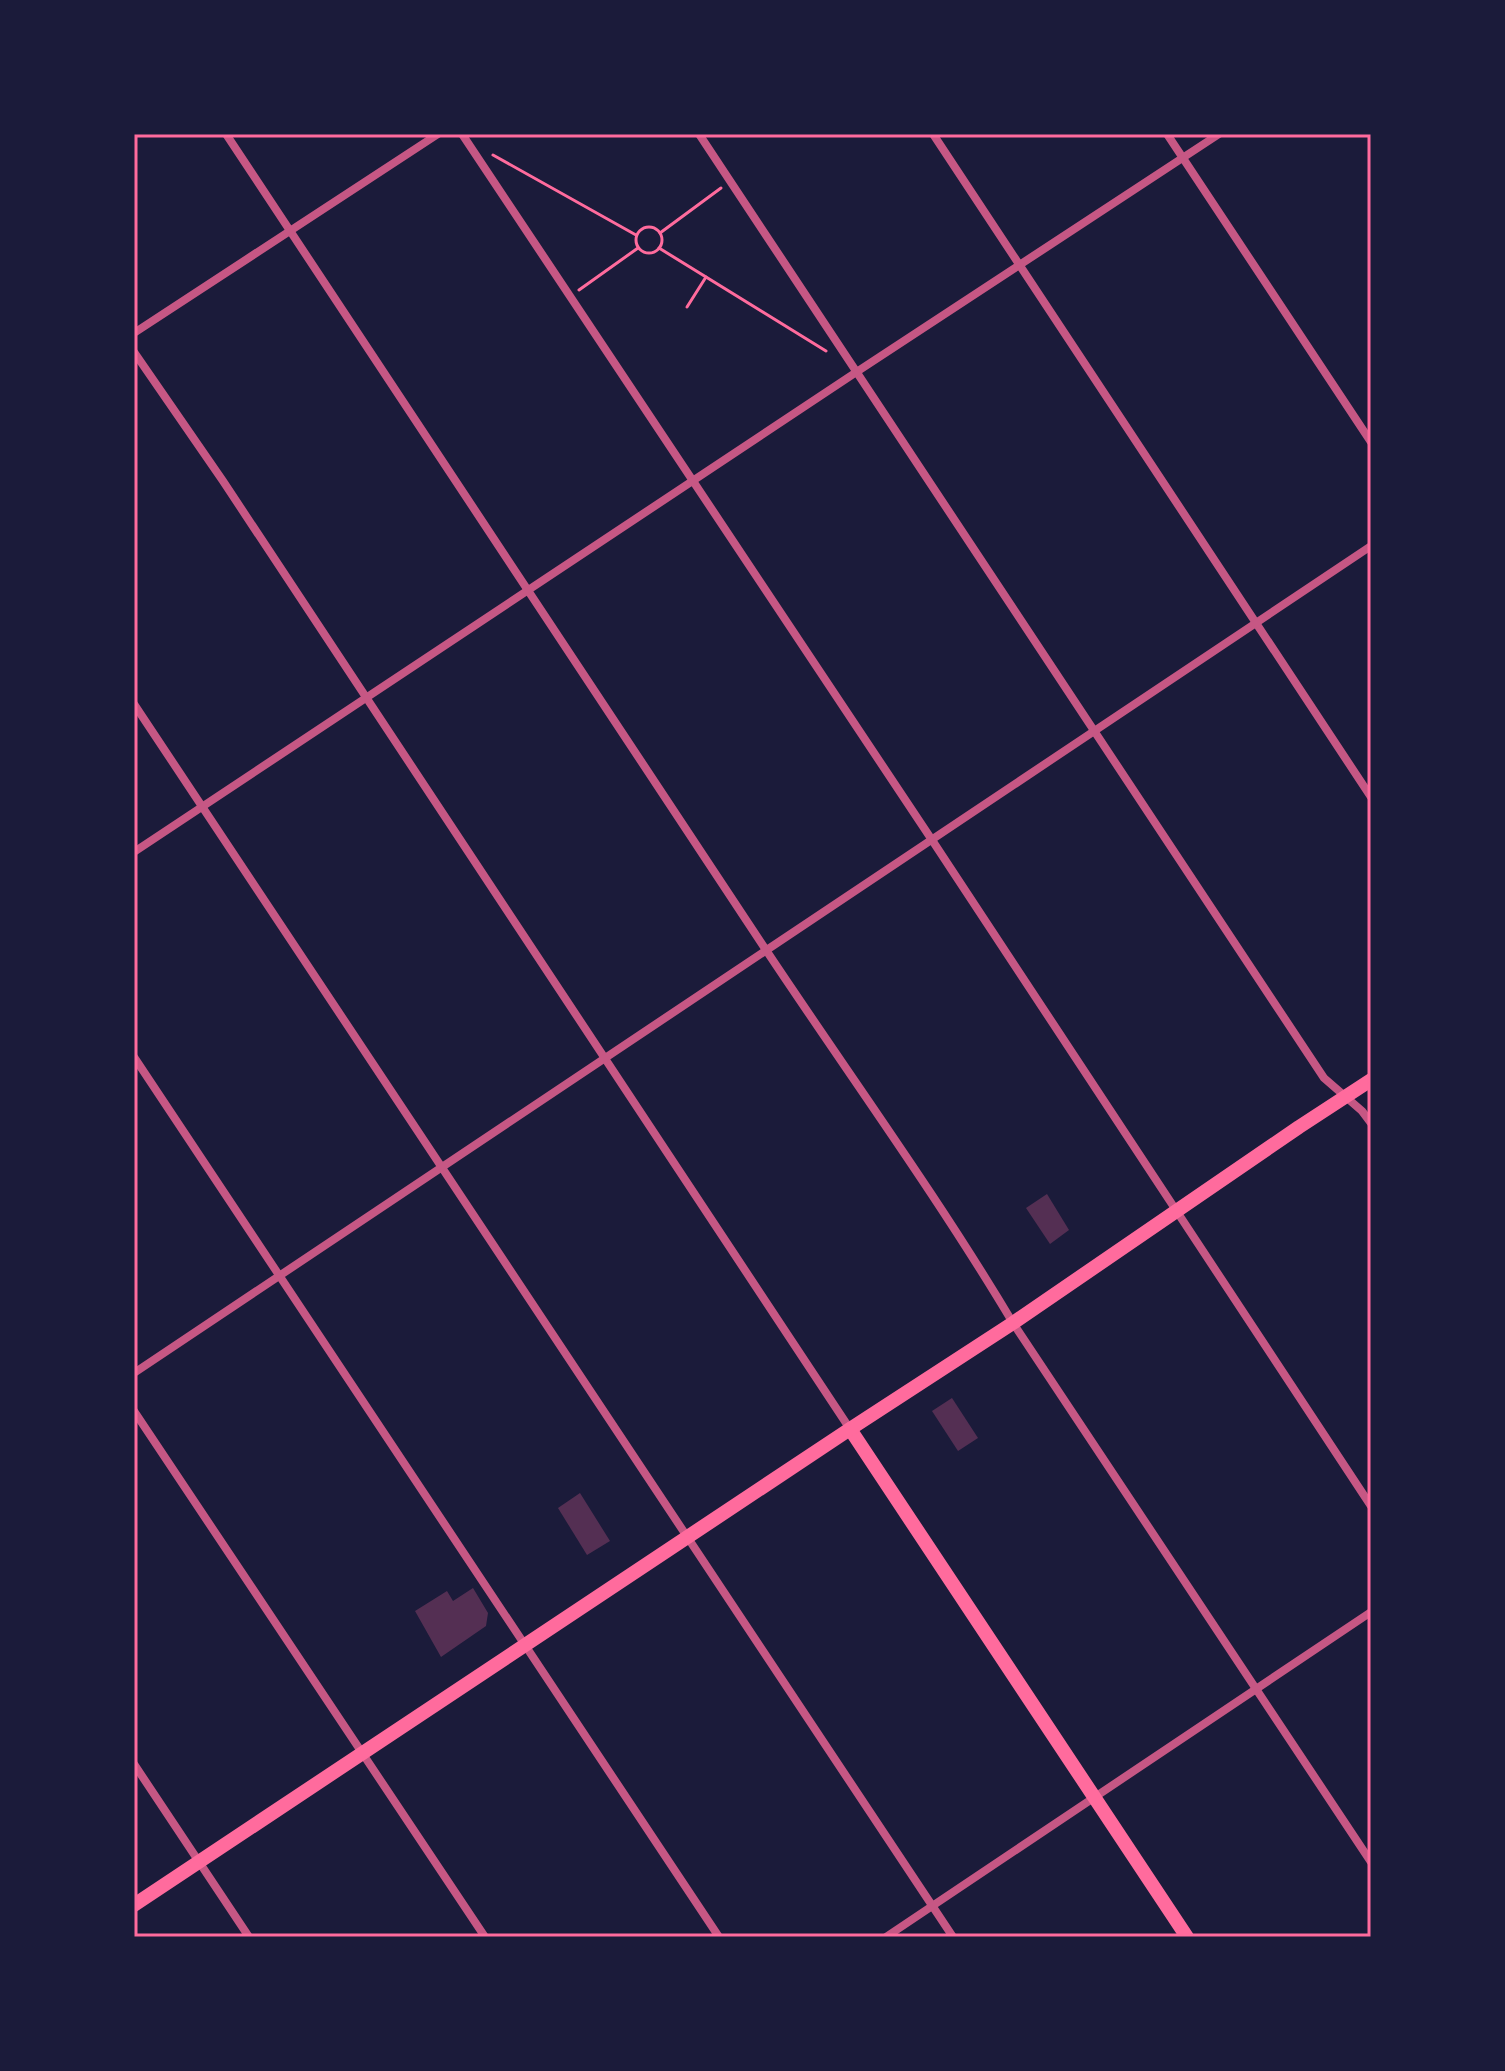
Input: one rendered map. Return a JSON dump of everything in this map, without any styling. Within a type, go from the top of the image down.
[{"type":"main road","points":[[134,1905],[1013,1323],[1371,1080]]},
{"type":"main road","points":[[850,1429],[1187,1937]]},
{"type":"street","points":[[226,134],[530,589],[766,950],[980,1267],[1013,1323],[1371,1862]]},
{"type":"street","points":[[134,333],[438,134]]},
{"type":"street","points":[[462,134],[1371,1506]]},
{"type":"street","points":[[699,134],[1324,1078],[1362,1111],[1371,1123]]},
{"type":"street","points":[[933,134],[1371,797]]},
{"type":"street","points":[[1167,134],[1371,442]]},
{"type":"street","points":[[134,852],[1219,134]]},
{"type":"street","points":[[134,352],[223,481],[850,1429]]},
{"type":"street","points":[[134,1373],[1371,546]]},
{"type":"street","points":[[134,704],[953,1937]]},
{"type":"street","points":[[134,1057],[719,1937]]},
{"type":"street","points":[[134,1411],[485,1937]]},
{"type":"street","points":[[886,1937],[1371,1612]]},
{"type":"street","points":[[134,1764],[249,1937]]},
{"type":"path","points":[[493,155],[636,235]]},
{"type":"path","points":[[660,233],[731,181]]},
{"type":"path","points":[[636,235],[645,227],[654,228],[660,233],[662,242],[649,254],[638,248]]},
{"type":"path","points":[[636,235],[638,248]]},
{"type":"path","points":[[570,297],[638,248]]},
{"type":"path","points":[[659,248],[832,355]]},
{"type":"path","points":[[687,307],[706,277]]},
{"type":"building","points":[[1047,1194],[1069,1230],[1050,1244],[1026,1208]]},
{"type":"building","points":[[952,1398],[978,1438],[958,1451],[932,1411]]},
{"type":"building","points":[[580,1493],[610,1541],[587,1555],[558,1508]]},
{"type":"building","points":[[473,1588],[488,1613],[486,1626],[441,1657],[415,1611],[447,1591],[453,1601]]}]
